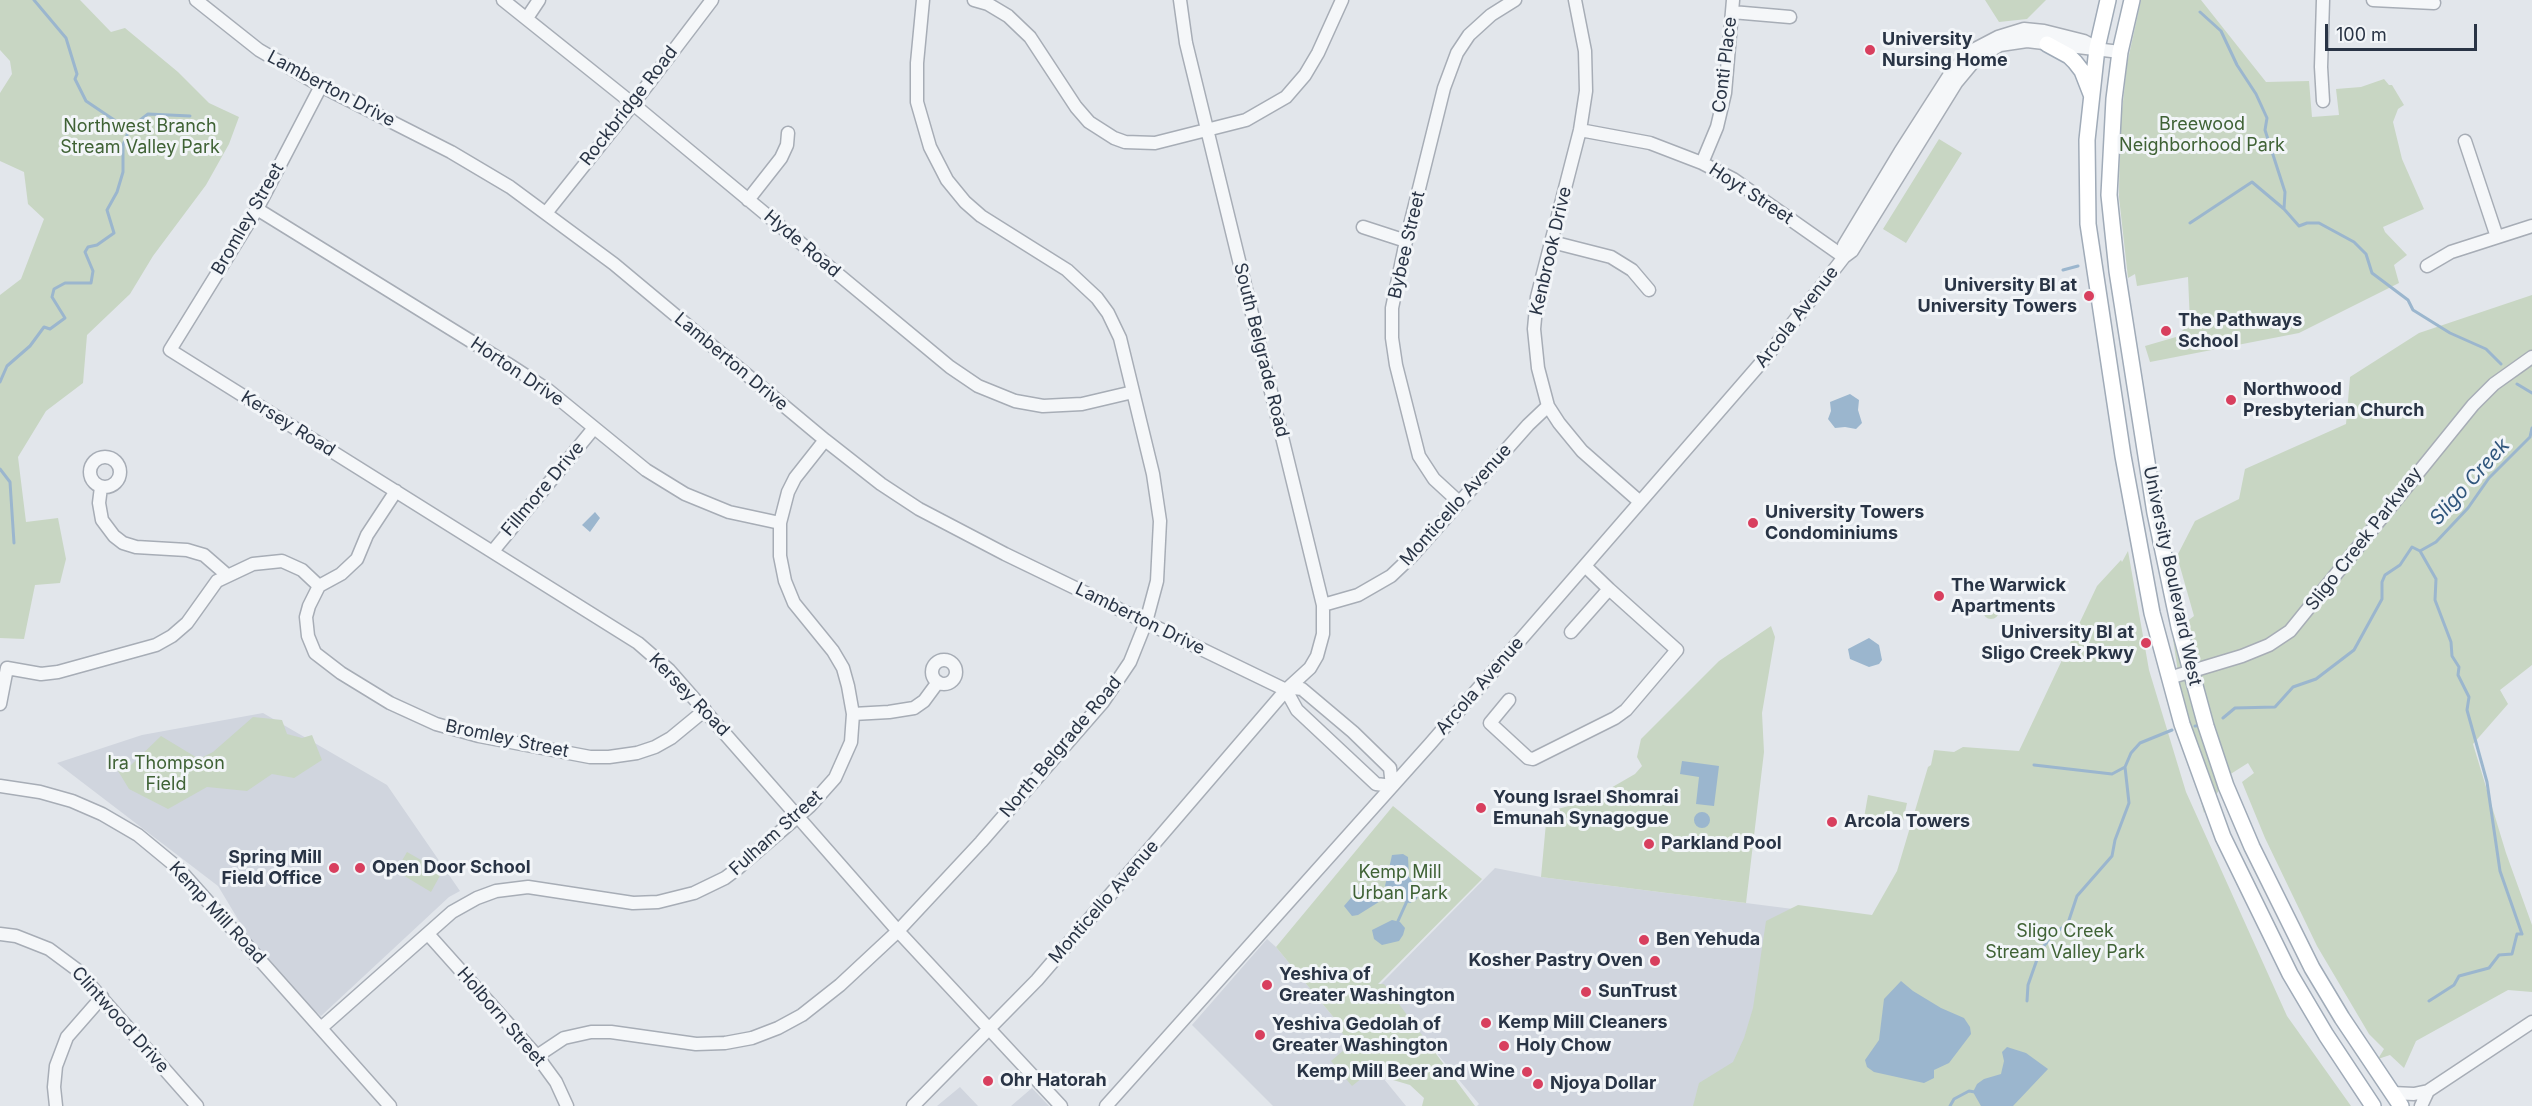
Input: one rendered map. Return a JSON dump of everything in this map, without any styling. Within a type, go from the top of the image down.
[{"type":"main road","name":"University Boulevard West","points":[[2108,0],[2097,48],[2087,140],[2088,224],[2140,557],[2169,678],[2201,781],[2223,837],[2255,906],[2320,1025],[2373,1106]]},
{"type":"main road","name":"University Boulevard West","points":[[2132,0],[2120,52],[2111,132],[2109,195],[2117,271],[2155,513],[2191,671],[2226,786],[2285,916],[2342,1018],[2401,1106]]},
{"type":"main road","points":[[2047,44],[2069,56],[2075,62],[2082,71],[2092,95]]},
{"type":"street","name":"Lamberton Drive","points":[[196,0],[259,50],[321,86],[451,152],[510,187],[614,264],[825,440],[881,484],[919,509],[1286,690],[1302,689],[1353,732],[1390,768],[1392,786]]},
{"type":"street","name":"Hyde Road","points":[[503,0],[633,104],[950,367],[978,386],[1015,401],[1043,406],[1082,404],[1133,392]]},
{"type":"street","points":[[527,18],[539,0]]},
{"type":"street","name":"Rockbridge Road","points":[[546,213],[712,0]]},
{"type":"street","name":"North Belgrade Road","points":[[537,1056],[564,1038],[591,1032],[611,1032],[696,1044],[725,1043],[752,1038],[802,1015],[840,985],[898,931],[981,842],[1103,702],[1130,662],[1146,622],[1157,581],[1160,521],[1153,474],[1120,338],[1108,313],[1097,298],[1067,270],[981,216],[965,202],[947,180],[930,147],[917,102],[917,63],[923,0]]},
{"type":"street","points":[[974,0],[988,4],[1008,16],[1030,36],[1076,107],[1089,122],[1114,138],[1125,142],[1155,143],[1246,120],[1286,97],[1305,75],[1318,54],[1342,0]]},
{"type":"street","name":"South Belgrade Road","points":[[1180,0],[1186,44],[1323,605],[1323,634],[1317,656],[1310,668],[1286,690]]},
{"type":"street","name":"Bybee Street","points":[[1459,502],[1434,479],[1419,456],[1396,365],[1392,338],[1392,308],[1444,88],[1457,53],[1469,35],[1491,15],[1515,0]]},
{"type":"street","name":"Kenbrook Drive","points":[[1575,0],[1585,51],[1586,91],[1580,130],[1537,297],[1534,329],[1538,368],[1548,406],[1582,451],[1640,502]]},
{"type":"street","points":[[2323,0],[2321,67],[2323,101]]},
{"type":"street","points":[[2373,0],[2434,3]]},
{"type":"street","points":[[1733,6],[1790,16]]},
{"type":"street","name":"Conti Place","points":[[1702,163],[1717,127],[1725,93],[1733,6]]},
{"type":"street","name":"Arcola Avenue","points":[[1844,257],[1844,245],[1900,152],[1952,71],[1975,50],[1998,37],[2024,29],[2084,40],[2097,48]]},
{"type":"street","name":"Arcola Avenue","points":[[1106,1106],[1392,786],[1767,356],[1844,257],[1852,250],[1956,83],[1976,59],[2000,45],[2027,41],[2120,52]]},
{"type":"street","name":"Bromley Street","points":[[170,350],[257,209],[321,86]]},
{"type":"street","name":"Hoyt Street","points":[[1580,130],[1650,143],[1702,163],[1733,180],[1844,257]]},
{"type":"street","points":[[748,200],[781,158],[787,145],[788,133]]},
{"type":"street","points":[[2466,141],[2497,237]]},
{"type":"street","name":"Horton Drive","points":[[257,209],[548,390],[646,470],[685,495],[729,512],[780,523]]},
{"type":"street","points":[[2427,266],[2451,252],[2532,226]]},
{"type":"street","points":[[1364,227],[1406,241]]},
{"type":"street","points":[[1552,242],[1611,257],[1632,270],[1649,290]]},
{"type":"street","name":"Kersey Road","points":[[170,350],[493,550],[638,643],[669,670],[898,931],[1060,1106]]},
{"type":"street","name":"Sligo Creek Parkway","points":[[2169,678],[2242,657],[2269,645],[2290,631],[2472,405],[2502,377],[2532,357]]},
{"type":"street","name":"Monticello Avenue","points":[[1323,605],[1358,595],[1391,576],[1528,425],[1548,406]]},
{"type":"street","name":"Fillmore Drive","points":[[493,550],[594,428]]},
{"type":"street","name":"Fulham Street","points":[[321,1028],[452,912],[477,898],[513,888],[528,887],[633,903],[658,903],[694,893],[725,878],[737,869],[798,816],[835,778],[851,742],[852,714],[848,686],[843,669],[833,651],[794,603],[785,581],[780,556],[780,523],[783,508],[795,478],[825,440]]},
{"type":"street","points":[[101,487],[99,503],[102,520],[114,536],[123,543],[135,547],[187,550],[204,555],[227,575]]},
{"type":"street","points":[[0,704],[7,668],[41,674],[58,672],[156,645],[172,636],[187,623],[217,581],[253,564],[282,561],[302,570],[319,586],[340,574],[357,559],[367,535],[396,490]]},
{"type":"street","points":[[1509,700],[1490,723],[1528,758],[1533,759],[1615,718],[1626,710],[1677,650],[1585,566]]},
{"type":"street","name":"Bromley Street","points":[[319,586],[314,592],[306,617],[308,636],[315,653],[341,673],[387,701],[436,724],[479,736],[590,757],[609,757],[637,753],[655,747],[671,738],[705,710]]},
{"type":"street","points":[[1571,632],[1609,589]]},
{"type":"street","points":[[852,714],[914,708],[924,701],[938,682]]},
{"type":"street","points":[[1286,690],[1297,710],[1376,784],[1392,786]]},
{"type":"street","name":"Monticello Avenue","points":[[913,1106],[1037,980],[1286,690]]},
{"type":"street","name":"Kemp Mill Road","points":[[0,786],[40,792],[72,801],[102,814],[138,835],[178,868],[390,1106]]},
{"type":"street","name":"Clintwood Drive","points":[[0,934],[16,936],[49,949],[76,969],[197,1106]]},
{"type":"street","name":"Holborn Street","points":[[428,934],[537,1056],[556,1082],[567,1106]]},
{"type":"street","points":[[56,1106],[56,1066],[67,1037],[102,997]]},
{"type":"street","points":[[2392,1093],[2414,1094],[2428,1091],[2532,1023]]},
{"type":"street","points":[[2421,1106],[2428,1091]]},
{"type":"shaded area","points":[[263,713],[387,785],[460,891],[449,897],[321,1016],[268,969],[218,886],[57,763],[142,735]]},
{"type":"shaded area","points":[[1495,868],[1541,877],[1793,909],[1745,1061],[1715,1106],[1477,1106],[1479,1104],[1380,985]]},
{"type":"shaded area","name":"Yeshiva of Greater Washington","points":[[1267,939],[1406,1106],[1273,1106],[1192,1025]]},
{"type":"shaded area","points":[[960,1087],[978,1106],[937,1106]]},
{"type":"shaded area","points":[[1032,1088],[1049,1106],[1011,1106]]},
{"type":"green space","name":"Northwest Branch Stream Valley Park","points":[[0,0],[80,0],[111,32],[125,28],[178,72],[209,103],[239,117],[229,144],[206,185],[153,256],[130,294],[87,335],[83,383],[46,411],[18,457],[26,522],[58,518],[66,559],[60,583],[35,585],[24,639],[0,638],[0,295],[21,279],[44,219],[28,204],[24,172],[0,161],[0,93],[12,74],[10,61],[0,50]]},
{"type":"green space","points":[[1985,0],[2046,0],[2027,19],[1999,22]]},
{"type":"green space","name":"Breewood Neighborhood Park","points":[[2141,0],[2201,0],[2266,82],[2309,81],[2312,117],[2339,115],[2336,89],[2361,87],[2384,79],[2392,85],[2404,105],[2398,109],[2393,122],[2402,159],[2424,209],[2383,227],[2407,255],[2394,265],[2399,283],[2299,333],[2150,362],[2145,346],[2176,337],[2190,323],[2188,277],[2137,286],[2135,274],[2128,278],[2119,197],[2120,130],[2127,64]]},
{"type":"green space","points":[[1939,139],[1962,153],[1906,243],[1883,229]]},
{"type":"green space","points":[[2532,295],[2532,665],[2500,690],[2508,704],[2473,744],[2506,853],[2532,925],[2532,992],[2508,990],[2416,1041],[2404,1068],[2390,1055],[2378,1059],[2384,1049],[2369,1034],[2317,946],[2265,838],[2242,782],[2254,773],[2248,763],[2229,775],[2204,813],[2193,771],[2173,639],[2185,623],[2194,616],[2177,556],[2195,521],[2239,499],[2245,469],[2346,424],[2350,377],[2419,333]]},
{"type":"green space","name":"Sligo Creek Stream Valley Park","points":[[2128,551],[2149,670],[2186,792],[2287,1016],[2351,1106],[1693,1106],[1699,1083],[1733,1062],[1744,1038],[1753,1008],[1766,921],[1798,905],[1872,915],[1897,871],[1934,750],[1954,752],[1963,747],[2019,751],[2097,586],[2121,560],[2122,562]]},
{"type":"green space","points":[[1988,603],[1994,603],[1999,611],[1997,617],[1988,619],[1983,614],[1983,608]]},
{"type":"green space","name":"Parkland Pool","points":[[1771,626],[1775,637],[1762,713],[1764,752],[1746,903],[1541,877],[1547,812],[1590,800],[1635,774],[1642,766],[1637,757],[1641,739],[1719,661]]},
{"type":"green space","name":"Ira Thompson Field","points":[[253,717],[282,720],[287,734],[302,738],[312,735],[322,760],[294,778],[272,774],[247,791],[207,787],[168,809],[129,789],[112,761],[131,765],[161,736],[199,759],[213,752]]},
{"type":"green space","points":[[1868,795],[1907,803],[1902,826],[1864,818]]},
{"type":"green space","name":"Kemp Mill Urban Park","points":[[1393,806],[1482,879],[1378,984],[1384,984],[1475,1106],[1422,1106],[1424,1098],[1410,1085],[1376,1075],[1372,1070],[1352,1086],[1331,1061],[1351,1044],[1339,1029],[1339,1024],[1276,947]]},
{"type":"green space","points":[[407,852],[442,872],[431,892],[396,871]]},
{"type":"water","points":[[1850,394],[1859,400],[1858,410],[1862,423],[1856,429],[1835,428],[1828,419],[1831,411],[1830,402]]},
{"type":"water","points":[[595,512],[600,518],[590,532],[582,525]]},
{"type":"water","points":[[1869,638],[1879,645],[1882,660],[1879,664],[1869,667],[1850,659],[1848,649]]},
{"type":"water","name":"Parkland Pool","points":[[1682,761],[1719,766],[1714,806],[1696,804],[1699,777],[1680,774]]},
{"type":"water","points":[[1702,812],[1710,820],[1702,828],[1694,820]]},
{"type":"water","points":[[1403,854],[1408,857],[1409,877],[1419,893],[1417,899],[1410,903],[1404,902],[1404,896],[1398,888],[1392,887],[1387,890],[1385,886],[1392,855]]},
{"type":"water","points":[[1383,889],[1382,900],[1358,915],[1352,916],[1344,906],[1356,892]]},
{"type":"water","points":[[1392,920],[1400,922],[1405,928],[1403,935],[1399,941],[1382,945],[1374,939],[1372,930]]},
{"type":"water","points":[[1901,981],[1941,1008],[1964,1018],[1970,1027],[1971,1034],[1949,1063],[1934,1070],[1934,1078],[1924,1083],[1874,1072],[1867,1067],[1865,1060],[1879,1040],[1884,999]]},
{"type":"water","points":[[2007,1047],[2026,1053],[2048,1069],[2013,1106],[1981,1106],[1973,1092],[1977,1084],[1984,1079],[2001,1074],[2004,1061],[2002,1052]]},
{"type":"waterway","points":[[0,382],[7,366],[30,346],[44,327],[50,329],[65,318],[52,297],[54,289],[65,283],[91,283],[93,271],[85,252],[88,247],[97,245],[114,233],[107,210],[117,192],[123,172],[123,145],[129,130],[86,101],[75,79],[77,74],[66,38],[34,0]]},
{"type":"waterway","points":[[2200,12],[2221,31],[2267,118],[2265,130],[2285,192],[2284,209]]},
{"type":"waterway","points":[[129,130],[142,129],[139,121],[148,114],[190,116]]},
{"type":"waterway","points":[[2190,223],[2252,182],[2284,209],[2299,226],[2319,223],[2354,242],[2366,254],[2372,273],[2408,300],[2413,310],[2450,333],[2486,349],[2501,364]]},
{"type":"waterway","points":[[2063,270],[2078,266]]},
{"type":"waterway","points":[[2517,384],[2532,393]]},
{"type":"waterway","name":"Sligo Creek","points":[[2223,718],[2235,708],[2275,707],[2293,687],[2316,679],[2354,650],[2382,599],[2382,582],[2385,575],[2400,565],[2412,547],[2420,551],[2436,542],[2468,508],[2489,478],[2530,437],[2532,428]]},
{"type":"waterway","points":[[0,469],[10,482],[14,543]]},
{"type":"waterway","points":[[2420,551],[2436,579],[2435,600],[2451,642],[2452,656],[2459,667],[2458,675],[2469,697],[2467,710],[2487,782],[2500,871],[2522,934],[2517,934],[2512,954],[2499,955],[2489,968],[2459,976],[2454,985],[2429,1001]]},
{"type":"waterway","name":"Sligo Creek","points":[[2027,1001],[2028,985],[2040,951],[2050,938],[2068,923],[2077,896],[2112,856],[2115,840],[2129,803],[2125,767],[2131,753],[2140,743],[2172,730]]},
{"type":"waterway","points":[[2034,765],[2112,774],[2125,767]]},
{"type":"waterway","points":[[1398,921],[1407,901]]},
{"type":"waterway","name":"Sligo Creek","points":[[1950,1106],[1954,1099],[1969,1091],[1975,1092]]},
{"type":"place","name":"University Nursing Home","points":[[1870,50]]},
{"type":"place","name":"University Bl at University Towers","points":[[2089,296]]},
{"type":"place","name":"The Pathways School","points":[[2166,331]]},
{"type":"place","name":"Northwood Presbyterian Church","points":[[2231,400]]},
{"type":"place","name":"University Towers Condominiums","points":[[1753,523]]},
{"type":"place","name":"The Warwick Apartments","points":[[1939,596]]},
{"type":"place","name":"University Bl at Sligo Creek Pkwy","points":[[2146,643]]},
{"type":"place","name":"Young Israel Shomrai Emunah Synagogue","points":[[1481,808]]},
{"type":"place","name":"Arcola Towers","points":[[1832,822]]},
{"type":"place","name":"Parkland Pool","points":[[1649,844]]},
{"type":"place","name":"Spring Mill Field Office","points":[[334,868]]},
{"type":"place","name":"Open Door School","points":[[360,868]]},
{"type":"place","name":"Ben Yehuda","points":[[1644,940]]},
{"type":"place","name":"Kosher Pastry Oven","points":[[1655,961]]},
{"type":"place","name":"Yeshiva of Greater Washington","points":[[1267,985]]},
{"type":"place","name":"SunTrust","points":[[1586,992]]},
{"type":"place","name":"Kemp Mill Cleaners","points":[[1486,1023]]},
{"type":"place","name":"Yeshiva Gedolah of Greater Washington","points":[[1260,1035]]},
{"type":"place","name":"Holy Chow","points":[[1504,1046]]},
{"type":"place","name":"Kemp Mill Beer and Wine","points":[[1527,1072]]},
{"type":"place","name":"Ohr Hatorah","points":[[988,1081]]},
{"type":"place","name":"Njoya Dollar","points":[[1538,1084]]}]
